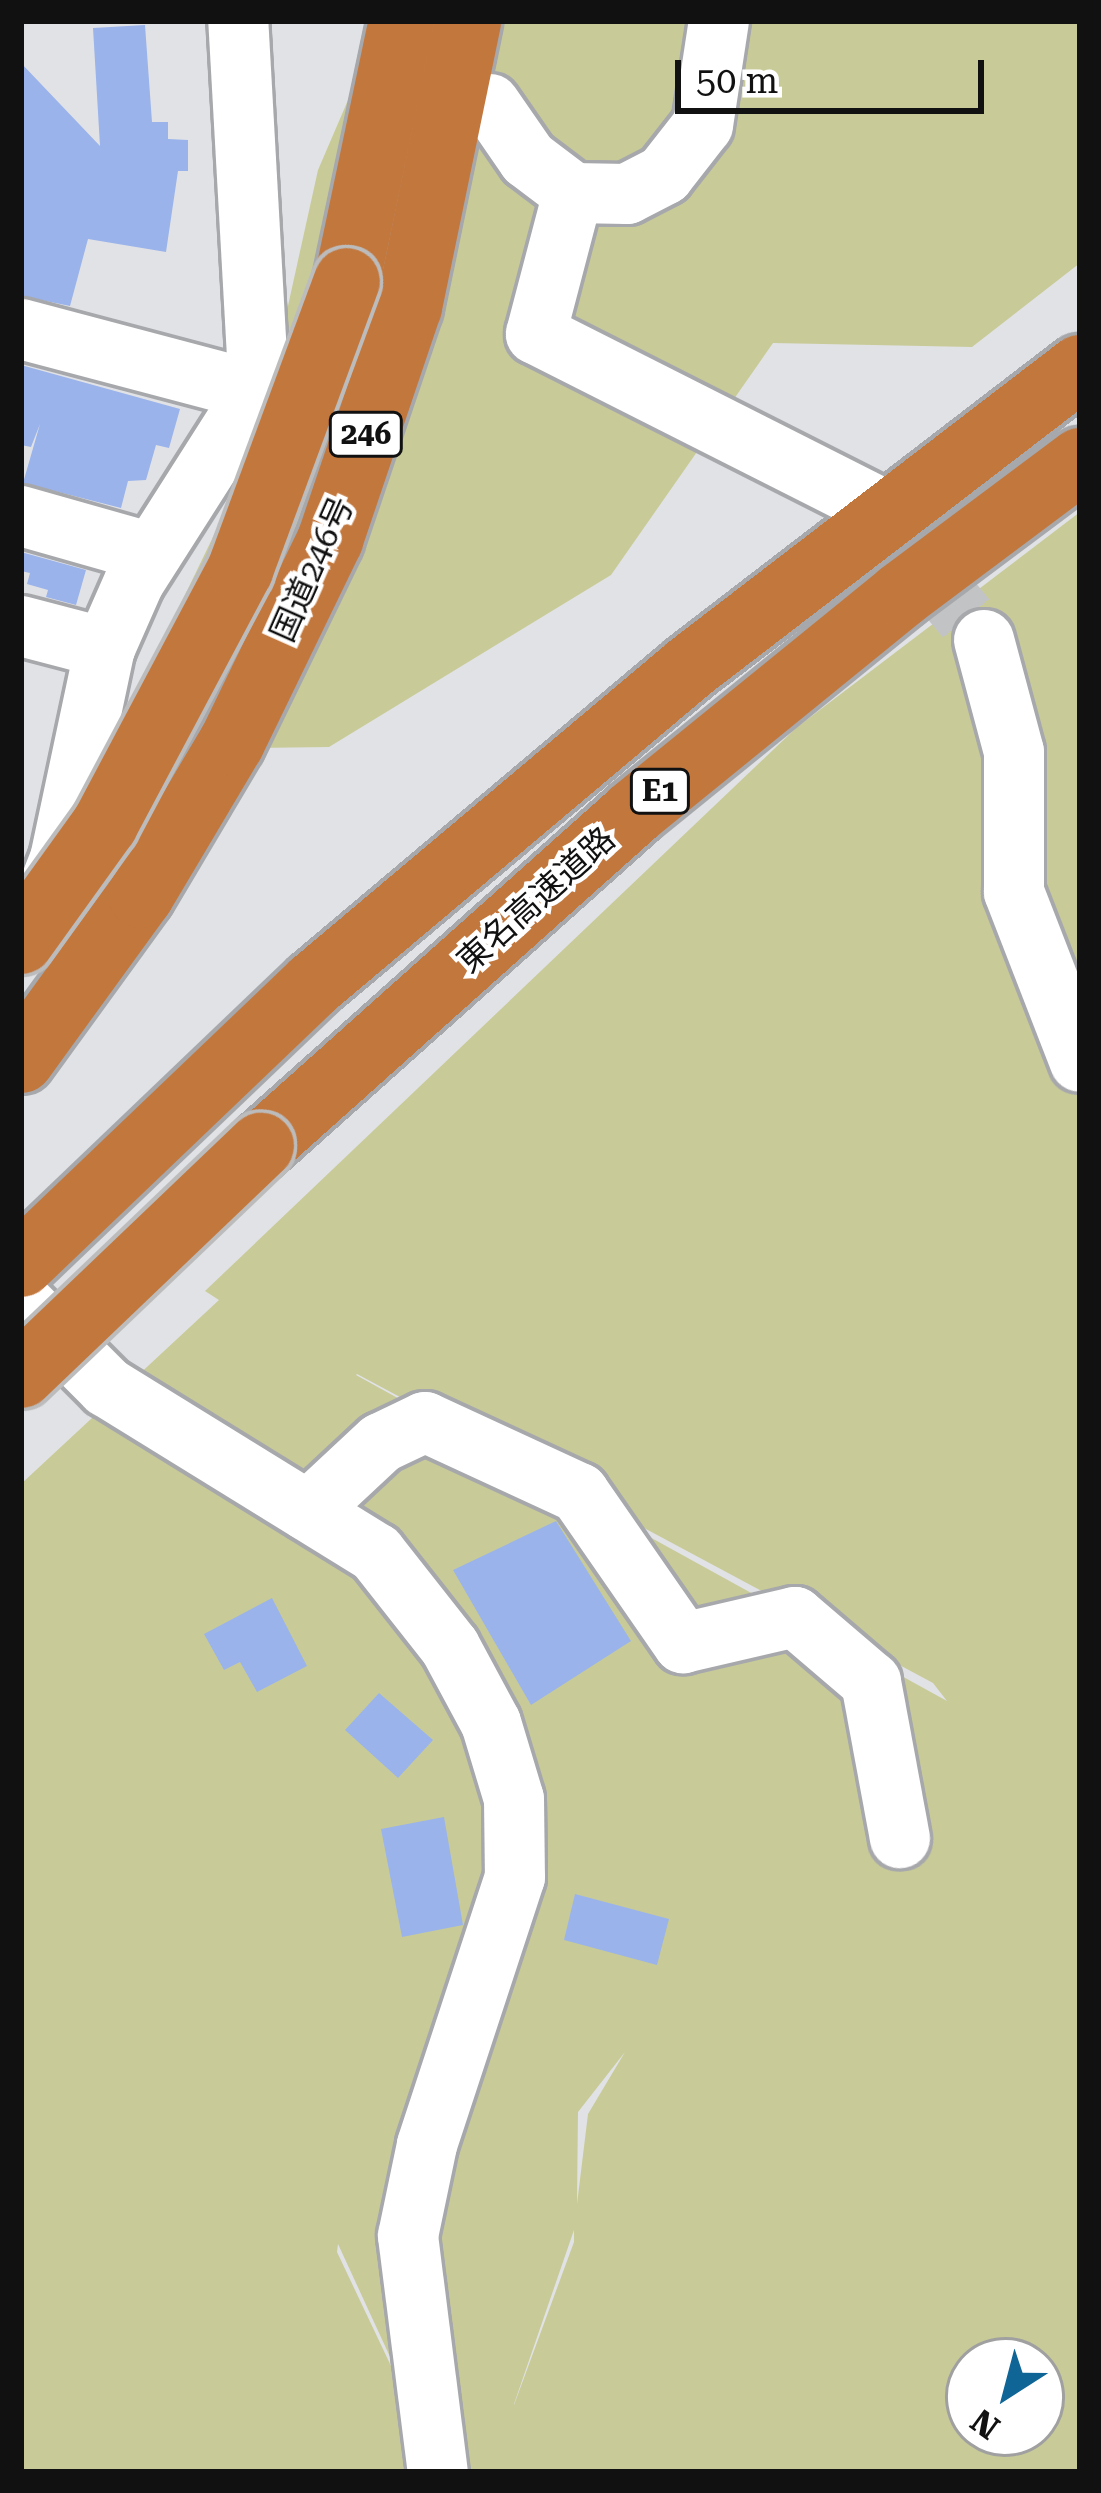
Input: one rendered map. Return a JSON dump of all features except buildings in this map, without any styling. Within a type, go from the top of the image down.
[{"type":"highway","name":"国道246号","points":[[21,941],[105,824],[231,589],[347,281],[402,21]]},
{"type":"highway","name":"国道246号","points":[[21,1060],[141,895],[187,818],[232,742],[330,540],[409,307],[468,21]]},
{"type":"highway","name":"E1","points":[[21,1264],[314,984],[689,668],[1080,368]]},
{"type":"highway","name":"東名高速道路","points":[[21,1375],[261,1146],[633,813],[901,595],[1080,461]]},
{"type":"street","points":[[21,954],[61,859],[105,648],[152,553],[241,415],[257,356],[238,21]]},
{"type":"street","points":[[490,104],[528,159],[573,193],[627,194],[664,175],[703,125],[719,21]]},
{"type":"street","points":[[573,193],[536,334],[870,502]]},
{"type":"street","points":[[21,329],[248,389]]},
{"type":"street","points":[[21,516],[152,553]]},
{"type":"street","points":[[21,626],[105,648]]},
{"type":"street","points":[[984,640],[1014,752],[1014,892],[1080,1062]]},
{"type":"street","points":[[21,1301],[107,1387],[376,1553],[450,1647],[491,1723],[514,1799],[515,1877],[428,2145],[408,2236],[438,2472]]},
{"type":"street","points":[[308,1510],[381,1443],[425,1422],[578,1493],[683,1643],[796,1617],[871,1682],[900,1838]]},
{"type":"green space","points":[[382,21],[1080,21],[1080,263],[972,347],[773,343],[611,575],[329,747],[110,750],[257,446],[318,170]]},
{"type":"green space","points":[[1080,512],[1080,2472],[21,2472],[21,1484],[219,1300],[205,1291],[796,728]],"holes":[[[356,1375],[933,1683],[947,1701]],[[625,2052],[588,2114],[577,2204],[578,2112]],[[574,2230],[574,2242],[514,2405]],[[338,2244],[419,2425],[337,2252]]]},
{"type":"tunnel","points":[[870,503],[984,640]]}]
